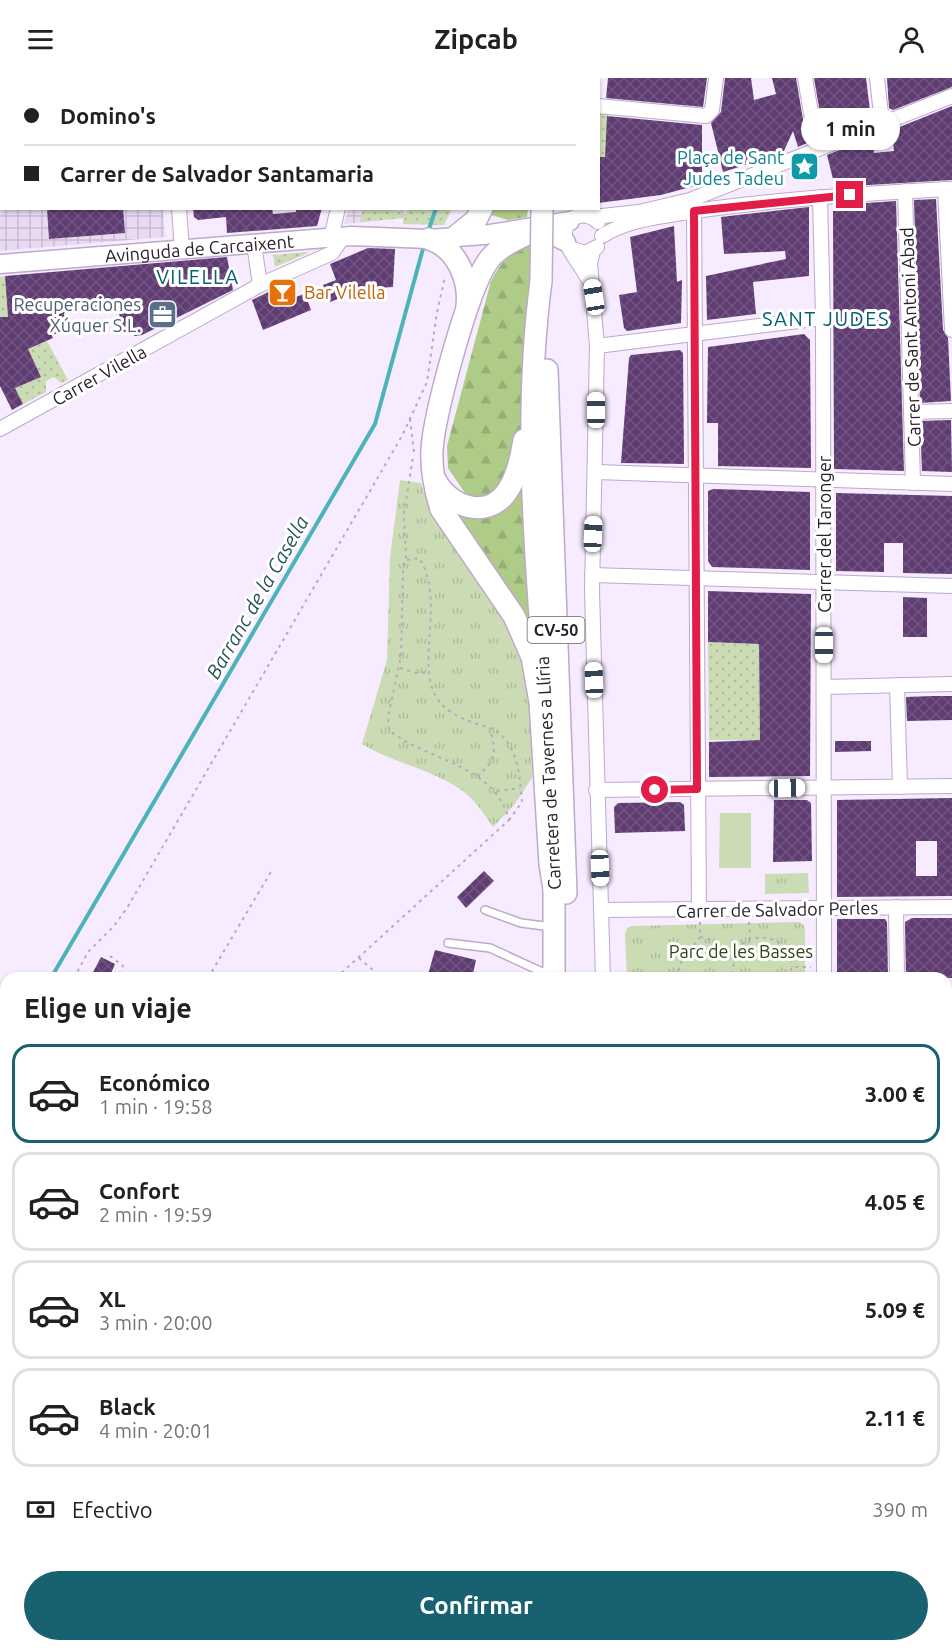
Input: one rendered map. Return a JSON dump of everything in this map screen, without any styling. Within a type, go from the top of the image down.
[{"type":"main road","points":[[481,210],[476,220],[442,239],[465,282],[467,303],[435,430],[432,451],[433,475],[441,509],[521,628],[532,657],[540,702],[548,843],[554,888]]},
{"type":"main road","name":"Carretera de Tavernes a Llíria","points":[[542,210],[541,281],[546,339],[559,972]]},
{"type":"main road","points":[[495,234],[578,215]]},
{"type":"main road","points":[[495,234],[556,237],[568,245]]},
{"type":"main road","name":"Avinguda de Carcaixent","points":[[0,264],[337,237],[399,236],[442,239],[495,234]]},
{"type":"main road","points":[[463,323],[486,263],[497,251],[525,235]]},
{"type":"main road","name":"Carretera de Tavernes a Llíria","points":[[541,281],[535,328],[533,383],[536,542],[552,801],[554,928],[559,972]]},
{"type":"main road","points":[[433,475],[447,496],[468,508],[494,503],[505,495],[522,455],[533,383]]},
{"type":"street","points":[[600,106],[706,116],[712,110],[716,78]]},
{"type":"street","points":[[805,78],[816,148]]},
{"type":"street","points":[[877,78],[882,123]]},
{"type":"street","points":[[594,297],[564,233],[578,215],[639,212],[683,202],[952,96]]},
{"type":"street","points":[[603,972],[596,790],[592,575],[597,346],[590,263],[593,251],[603,236],[637,223],[694,211],[820,197],[949,189],[952,330]]},
{"type":"street","name":"Carrer de Sant Antoni Abad","points":[[905,192],[913,483]]},
{"type":"street","name":"Carrer del Taronger","points":[[820,197],[823,318],[824,972]]},
{"type":"street","points":[[179,210],[182,249]]},
{"type":"street","points":[[337,237],[338,210]]},
{"type":"street","points":[[694,211],[699,910]]},
{"type":"street","points":[[578,215],[601,227],[603,236]]},
{"type":"street","name":"Carrer Vilella","points":[[0,429],[260,285],[332,253],[337,237]]},
{"type":"street","points":[[254,244],[260,285]]},
{"type":"street","points":[[568,245],[581,253],[593,251]]},
{"type":"street","points":[[597,346],[823,318]]},
{"type":"street","points":[[912,412],[952,411]]},
{"type":"street","points":[[596,472],[952,484]]},
{"type":"street","points":[[592,575],[952,586]]},
{"type":"street","points":[[824,687],[952,684]]},
{"type":"street","points":[[897,685],[900,787]]},
{"type":"street","points":[[596,790],[952,786]]},
{"type":"street","points":[[896,907],[897,972]]},
{"type":"street","name":"Carrer de Salvador Perles","points":[[601,910],[952,907]]},
{"type":"lane","points":[[485,910],[521,923],[554,928]]},
{"type":"lane","points":[[448,943],[490,948],[544,972]]},
{"type":"path","points":[[77,972],[88,952],[113,927],[127,908],[410,418],[427,382],[437,312],[443,280],[447,275]]},
{"type":"path","points":[[410,418],[414,453],[404,514],[405,561],[402,571],[400,668],[388,717],[389,730],[399,738],[461,765],[477,776],[496,791],[509,820]]},
{"type":"path","points":[[343,972],[509,820],[522,802],[519,772],[512,752],[499,733],[456,716],[438,701],[430,681],[432,590],[426,568],[419,558],[412,557],[405,561]]},
{"type":"path","points":[[400,668],[416,673],[430,672]]},
{"type":"path","points":[[477,776],[489,767],[494,758],[495,745],[490,730]]},
{"type":"path","points":[[496,791],[520,788]]},
{"type":"path","points":[[212,972],[272,870]]},
{"type":"path","points":[[678,972],[681,962],[700,937],[699,910]]},
{"type":"path","points":[[749,915],[750,939]]},
{"type":"path","points":[[700,937],[720,944],[728,953],[734,967],[732,972]]},
{"type":"path","points":[[728,953],[750,939],[764,938],[781,943],[789,952],[792,967],[790,972]]},
{"type":"path","points":[[110,956],[123,966],[120,972]]},
{"type":"path","points":[[359,958],[375,972]]},
{"type":"path","points":[[792,967],[824,972]]},
{"type":"shaded area","points":[[0,210],[163,210],[165,237],[0,251]]},
{"type":"shaded area","points":[[348,210],[409,210],[405,218],[344,224]]},
{"type":"green space","points":[[600,112],[608,113],[605,157],[600,157]]},
{"type":"green space","points":[[363,210],[395,210],[406,214],[408,210],[452,210],[444,225],[403,224],[404,218],[360,222]]},
{"type":"green space","points":[[490,210],[528,210],[527,217],[508,220],[488,214]]},
{"type":"green space","points":[[531,245],[527,373],[518,444],[510,470],[500,487],[485,496],[467,496],[448,468],[447,446],[491,281],[507,258]]},
{"type":"green space","points":[[308,253],[275,267],[273,255]]},
{"type":"green space","points":[[5,276],[8,317],[0,317],[0,277]]},
{"type":"green space","points":[[47,341],[68,380],[61,383],[54,377],[46,381],[46,392],[23,404],[15,388],[41,377],[28,349]]},
{"type":"green space","points":[[400,480],[421,483],[432,517],[500,608],[521,650],[531,700],[532,778],[514,805],[493,827],[473,800],[458,788],[432,774],[362,744],[387,660],[390,558]]},
{"type":"green space","points":[[529,481],[537,634],[457,513],[492,513],[506,507]]},
{"type":"green space","points":[[708,642],[759,644],[760,740],[709,740]]},
{"type":"green space","points":[[720,813],[751,813],[751,868],[719,868]]},
{"type":"green space","points":[[808,873],[809,893],[765,894],[765,874]]},
{"type":"green space","name":"Parc de les Basses","points":[[798,922],[803,924],[805,929],[805,972],[627,972],[625,934],[627,928],[632,926]]},
{"type":"building","points":[[608,78],[707,78],[703,107],[606,98]]},
{"type":"building","points":[[725,78],[751,78],[754,100],[776,94],[772,78],[796,78],[807,143],[798,147],[793,131],[783,153],[723,172],[711,123],[721,112]]},
{"type":"building","points":[[814,78],[866,78],[871,119],[824,137]]},
{"type":"building","points":[[887,78],[952,78],[952,87],[893,110],[889,108]]},
{"type":"building","points":[[952,106],[952,180],[835,187],[827,155],[873,137],[874,153],[894,151],[892,130]]},
{"type":"building","points":[[607,116],[702,125],[702,180],[698,185],[661,195],[600,203],[600,157],[605,157]]},
{"type":"building","points":[[936,199],[943,330],[948,338],[951,401],[920,403],[914,200]]},
{"type":"building","points":[[896,201],[904,471],[834,469],[833,209],[837,205]]},
{"type":"building","points":[[809,207],[809,276],[753,282],[756,314],[707,320],[706,276],[786,259],[785,251],[724,254],[721,217]]},
{"type":"building","points":[[47,210],[123,210],[125,233],[49,239]]},
{"type":"building","points":[[193,210],[272,210],[273,214],[296,212],[296,210],[321,210],[317,226],[227,233],[226,217],[198,220],[194,217]]},
{"type":"building","points":[[674,226],[677,282],[682,280],[681,323],[627,331],[624,328],[619,295],[637,292],[630,237]]},
{"type":"building","points":[[368,248],[395,249],[393,287],[363,289],[330,302],[323,285],[336,280],[330,264]]},
{"type":"building","points":[[227,257],[233,290],[142,335],[135,336],[120,324],[119,309],[64,313],[66,333],[51,334],[53,338],[28,349],[41,377],[15,388],[23,404],[12,410],[0,386],[0,317],[8,317],[5,276]]},
{"type":"building","points":[[289,282],[295,297],[305,294],[311,310],[263,330],[252,300]]},
{"type":"building","points":[[804,334],[810,340],[811,468],[718,466],[718,423],[707,423],[708,347]]},
{"type":"building","points":[[680,350],[683,353],[684,464],[621,463],[629,358],[631,355]]},
{"type":"building","points":[[951,420],[952,472],[922,471],[920,421]]},
{"type":"building","points":[[713,489],[810,492],[810,570],[712,567],[708,561],[708,491]]},
{"type":"building","points":[[836,493],[952,496],[952,574],[903,573],[903,543],[884,543],[884,572],[836,571]]},
{"type":"building","points":[[708,591],[811,594],[810,776],[709,777],[709,742],[760,740],[759,644],[708,642]]},
{"type":"building","points":[[903,597],[927,598],[927,637],[903,637]]},
{"type":"building","points":[[952,696],[952,720],[907,721],[906,697]]},
{"type":"building","points":[[835,741],[871,741],[871,751],[835,752]]},
{"type":"building","points":[[952,798],[952,896],[837,897],[837,800]],"holes":[[[916,841],[937,841],[937,876],[916,876]]]},
{"type":"building","points":[[774,800],[807,800],[811,803],[812,861],[773,862]]},
{"type":"building","points":[[680,802],[684,805],[685,831],[615,833],[614,807],[618,803]]},
{"type":"building","points":[[484,871],[494,881],[466,908],[457,897]]},
{"type":"building","points":[[912,918],[952,918],[952,972],[906,972],[905,922]]},
{"type":"building","points":[[837,919],[885,919],[887,922],[888,972],[837,972]]},
{"type":"building","points":[[435,950],[476,960],[473,972],[429,972]]},
{"type":"building","points":[[101,957],[115,964],[112,972],[93,972]]},
{"type":"waterway","name":"Barranc de la Casella","points":[[428,232],[435,210]]},
{"type":"waterway","name":"Barranc de la Casella","points":[[55,972],[375,424],[424,245]]},
{"type":"place","name":"Plaça de Sant Judes Tadeu","points":[[805,167]]},
{"type":"place","name":"Bar Vilella","points":[[283,292]]},
{"type":"place","name":"Recuperaciones Xúquer S.L.","points":[[162,314]]},
{"type":"district","name":"VILELLA","points":[[198,276]]},
{"type":"district","name":"SANT JUDES","points":[[826,318]]},
{"type":"route","points":[[655,790],[697,789],[694,211],[850,195]]}]
